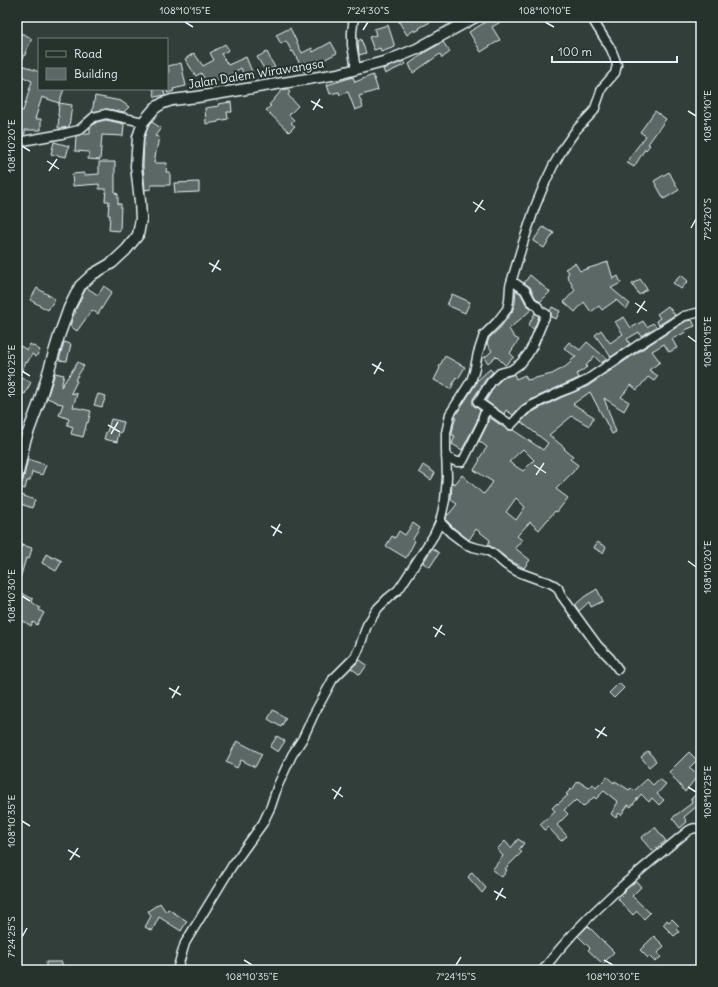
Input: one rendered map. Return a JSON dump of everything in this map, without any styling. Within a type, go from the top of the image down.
[{"type":"street","points":[[354,17],[352,45],[356,69]]},
{"type":"street","name":"Jalan Dalem Wirawangsa","points":[[17,478],[25,441],[69,308],[80,286],[93,274],[112,263],[126,250],[138,235],[141,219],[136,166],[138,137],[143,122],[154,108],[172,100],[305,80],[338,74],[387,61],[418,49],[475,17]]},
{"type":"street","points":[[177,970],[185,943],[232,866],[263,822],[292,755],[303,738],[314,714],[334,679],[355,657],[367,624],[372,616],[378,608],[401,586],[440,522],[447,477],[447,427],[450,414],[471,381],[484,335],[497,322],[509,301],[510,286],[535,207],[553,166],[576,130],[594,111],[602,88],[615,73],[617,65],[615,59],[591,17]]},
{"type":"street","points":[[17,86],[17,91]]},
{"type":"street","points":[[17,142],[79,130],[94,117],[106,114],[143,122]]},
{"type":"street","points":[[512,281],[525,290],[531,302],[538,307],[539,310],[546,314],[533,346],[528,354],[511,370],[500,374],[491,382],[478,402],[511,425],[525,410],[533,405],[560,392],[573,388],[585,381],[684,316],[701,312]]},
{"type":"street","points":[[446,457],[457,462],[462,462],[482,424],[483,416],[488,409]]},
{"type":"street","points":[[440,522],[451,533],[467,545],[486,550],[518,572],[548,582],[558,588],[561,595],[584,627],[618,670]]},
{"type":"street","points":[[543,970],[568,938],[648,863],[688,831],[694,828],[701,830]]},
{"type":"building","points":[[396,17],[440,17],[407,35]]},
{"type":"building","points":[[494,17],[509,17],[492,27],[500,40],[481,52],[469,32]]},
{"type":"building","points":[[388,25],[395,47],[381,52],[380,48],[374,50],[369,37],[376,35],[374,29]]},
{"type":"building","points":[[290,28],[302,53],[312,48],[313,52],[331,42],[337,53],[310,67],[311,68],[304,72],[286,41],[281,44],[276,35]]},
{"type":"building","points":[[21,34],[24,34],[31,38],[26,53],[20,64],[38,72],[38,90],[64,90],[59,103],[42,97],[35,119],[41,119],[41,130],[25,130],[25,134],[17,134],[17,110],[23,111],[32,81],[17,73],[17,36],[19,37]]},
{"type":"building","points":[[361,39],[366,53],[359,55],[358,41]]},
{"type":"building","points":[[443,42],[450,52],[442,58],[440,54],[413,73],[409,64]]},
{"type":"building","points":[[225,44],[229,50],[221,54],[228,65],[246,57],[253,74],[245,78],[241,68],[209,86],[201,73],[196,76],[185,59],[194,53],[203,66],[214,60],[210,53]]},
{"type":"building","points":[[267,52],[275,67],[266,72],[257,57]]},
{"type":"building","points":[[404,61],[406,64],[385,74],[383,69]]},
{"type":"building","points":[[181,63],[186,86],[173,89],[174,91],[167,93],[169,73],[168,66]]},
{"type":"building","points":[[373,75],[378,90],[359,96],[363,107],[355,110],[348,92],[340,95],[339,92],[330,94],[327,85],[353,77],[355,82]]},
{"type":"building","points":[[286,89],[290,92],[288,95],[298,106],[289,115],[294,120],[291,123],[295,126],[289,132],[266,110],[271,106],[269,105],[282,90]]},
{"type":"building","points":[[153,90],[163,90],[165,95],[155,97]]},
{"type":"building","points":[[95,96],[121,101],[129,107],[124,112],[107,109],[92,112]]},
{"type":"building","points":[[231,102],[232,112],[227,112],[228,119],[206,124],[205,108]]},
{"type":"building","points":[[59,103],[72,105],[69,127],[58,128]]},
{"type":"building","points":[[655,111],[666,119],[634,167],[627,163],[646,136],[640,132]]},
{"type":"building","points":[[106,120],[124,124],[123,136],[102,135],[100,160],[88,159],[89,152],[75,151],[76,136],[90,134],[90,127],[97,122]]},
{"type":"building","points":[[152,122],[161,128],[155,136],[159,137],[154,163],[167,163],[166,172],[170,172],[170,185],[151,185],[151,189],[145,190],[143,166],[144,138],[149,125]]},
{"type":"building","points":[[54,142],[69,146],[66,157],[51,154]]},
{"type":"building","points":[[99,162],[115,162],[115,193],[118,194],[118,204],[121,204],[120,231],[109,230],[109,201],[105,201],[106,189],[99,189],[99,184],[73,186],[72,174],[99,174]]},
{"type":"building","points":[[669,172],[679,190],[664,199],[654,181]]},
{"type":"building","points":[[199,182],[199,192],[175,193],[174,183]]},
{"type":"building","points":[[543,227],[554,233],[544,248],[533,241]]},
{"type":"building","points":[[608,262],[613,279],[618,276],[621,283],[611,288],[630,304],[626,309],[616,300],[602,310],[599,306],[591,312],[584,302],[575,312],[564,302],[575,290],[567,276],[569,272],[565,269],[575,263],[580,271]]},
{"type":"building","points":[[530,275],[550,292],[540,302],[535,297],[530,287],[524,283]]},
{"type":"building","points":[[681,275],[688,281],[681,289],[673,283]]},
{"type":"building","points":[[640,279],[647,289],[639,295],[632,284]]},
{"type":"building","points":[[104,286],[112,292],[98,314],[92,310],[77,331],[70,326],[85,290],[87,288],[98,295]]},
{"type":"building","points":[[37,288],[55,299],[48,310],[30,300]]},
{"type":"building","points":[[516,290],[521,294],[526,304],[532,309],[509,329],[514,337],[519,340],[510,353],[514,357],[505,365],[496,356],[488,363],[484,358],[492,351],[487,344],[489,338],[500,328],[512,312],[515,303]]},
{"type":"building","points":[[452,294],[470,302],[465,313],[447,305]]},
{"type":"building","points":[[668,306],[675,315],[659,325],[656,321],[660,318],[657,314]]},
{"type":"building","points":[[552,307],[560,311],[556,319],[551,317],[550,311]]},
{"type":"building","points":[[535,313],[539,316],[534,329],[528,326]]},
{"type":"building","points":[[624,317],[631,328],[643,321],[647,327],[653,323],[657,327],[641,336],[639,332],[627,339],[630,344],[611,357],[595,335],[601,330],[610,343],[623,334],[615,322]]},
{"type":"building","points":[[692,320],[695,326],[685,330],[686,332],[672,339],[677,348],[669,352],[664,344],[652,351],[660,362],[649,370],[658,376],[654,381],[648,377],[637,390],[631,385],[621,397],[629,402],[624,411],[604,398],[616,432],[612,434],[590,392],[573,404],[594,417],[589,426],[572,416],[549,435],[573,456],[570,459],[578,465],[556,489],[568,498],[557,512],[555,511],[539,530],[530,522],[517,536],[522,540],[515,548],[530,560],[524,568],[509,560],[488,545],[490,540],[476,529],[469,540],[446,520],[447,515],[457,504],[451,500],[452,482],[455,484],[462,475],[484,494],[493,482],[474,470],[487,447],[479,441],[487,425],[489,417],[508,430],[513,430],[543,450],[548,443],[521,422],[529,414],[562,397],[588,386],[686,321]],"holes":[[[523,449],[534,460],[523,471],[509,462]],[[516,498],[525,507],[516,520],[506,512]]]},
{"type":"building","points":[[64,342],[71,344],[67,361],[59,360]]},
{"type":"building","points":[[569,342],[580,350],[587,342],[607,359],[601,363],[594,356],[586,366],[587,367],[577,374],[579,378],[530,400],[521,406],[513,415],[506,410],[504,414],[486,401],[495,385],[503,378],[514,374],[516,379],[525,375],[527,380],[552,374],[565,367],[576,357],[564,348]]},
{"type":"building","points":[[17,344],[27,350],[30,344],[40,350],[36,357],[32,354],[19,376],[31,382],[25,394],[17,390]]},
{"type":"building","points":[[445,356],[465,367],[458,379],[456,377],[451,389],[434,380]]},
{"type":"building","points":[[78,362],[84,366],[75,380],[77,381],[71,393],[77,394],[73,407],[91,411],[83,437],[71,434],[73,427],[67,425],[69,419],[59,415],[63,404],[47,398],[55,373],[64,375],[61,387]]},
{"type":"building","points":[[490,369],[493,372],[486,379],[473,399],[473,405],[480,410],[477,421],[462,450],[452,444],[455,436],[452,434],[456,418],[455,416],[476,384],[477,379],[478,380]]},
{"type":"building","points":[[98,394],[106,396],[102,407],[94,405]]},
{"type":"building","points":[[111,419],[124,422],[121,433],[119,432],[117,442],[104,439]]},
{"type":"building","points":[[28,459],[46,465],[42,475],[32,472],[30,481],[27,481],[25,489],[17,487],[18,484],[22,483]]},
{"type":"building","points":[[423,465],[435,473],[431,480],[419,472]]},
{"type":"building","points":[[21,495],[35,500],[32,508],[18,503]]},
{"type":"building","points":[[413,523],[420,528],[413,539],[415,541],[406,558],[386,546],[392,536],[395,538],[399,531],[405,535]]},
{"type":"building","points":[[597,542],[606,547],[603,553],[594,548]]},
{"type":"building","points":[[22,545],[32,548],[29,559],[26,558],[19,582],[17,582],[17,546],[22,547]]},
{"type":"building","points":[[432,548],[439,553],[430,567],[423,563]]},
{"type":"building","points":[[46,554],[62,561],[56,571],[42,563]]},
{"type":"building","points":[[597,589],[603,601],[591,607],[589,602],[579,611],[575,605]]},
{"type":"building","points":[[17,591],[33,599],[32,602],[44,613],[37,625],[33,622],[31,626],[17,617]]},
{"type":"building","points":[[360,660],[367,665],[360,675],[351,668]]},
{"type":"building","points":[[619,683],[624,688],[614,698],[609,693]]},
{"type":"building","points":[[273,710],[286,718],[281,727],[268,719]]},
{"type":"building","points":[[277,736],[285,741],[278,752],[270,747]]},
{"type":"building","points":[[237,741],[262,754],[255,767],[241,760],[237,768],[226,762]]},
{"type":"building","points":[[648,751],[656,761],[649,767],[641,757]]},
{"type":"building","points":[[689,752],[697,760],[689,768],[698,775],[685,792],[669,772]]},
{"type":"building","points":[[607,777],[614,783],[615,781],[629,790],[631,788],[634,791],[647,779],[653,785],[659,779],[666,784],[657,794],[664,800],[659,805],[652,798],[649,802],[641,794],[631,807],[628,805],[621,815],[619,813],[616,818],[611,814],[618,802],[604,791],[596,799],[594,797],[583,807],[576,800],[564,810],[568,814],[557,825],[567,836],[561,841],[548,827],[545,830],[540,824],[555,811],[552,808],[568,795],[566,794],[571,789],[572,790],[578,781],[589,788],[593,784],[596,788]]},
{"type":"building","points":[[701,789],[701,812],[696,807],[684,817],[687,822],[680,828],[672,818],[692,803],[691,799]]},
{"type":"building","points":[[655,827],[666,841],[652,851],[641,838]]},
{"type":"building","points":[[518,839],[524,843],[519,850],[522,852],[505,869],[507,870],[502,877],[492,870],[503,856],[497,849],[505,841],[511,848]]},
{"type":"building","points":[[472,872],[486,888],[482,893],[468,877]]},
{"type":"building","points":[[636,881],[641,887],[632,896],[650,913],[644,919],[637,911],[633,915],[618,899],[626,891],[625,890]]},
{"type":"building","points":[[160,903],[166,912],[168,909],[187,921],[181,931],[159,917],[152,931],[145,927],[151,916],[148,911]]},
{"type":"building","points":[[672,919],[679,926],[676,929],[679,932],[674,936],[663,925],[667,920],[669,922]]},
{"type":"building","points":[[588,926],[614,952],[603,964],[588,950],[590,948],[578,936]]},
{"type":"building","points":[[654,936],[664,946],[658,953],[661,957],[655,962],[649,956],[648,958],[640,950]]},
{"type":"building","points":[[46,962],[62,962],[62,970],[46,970]]}]
